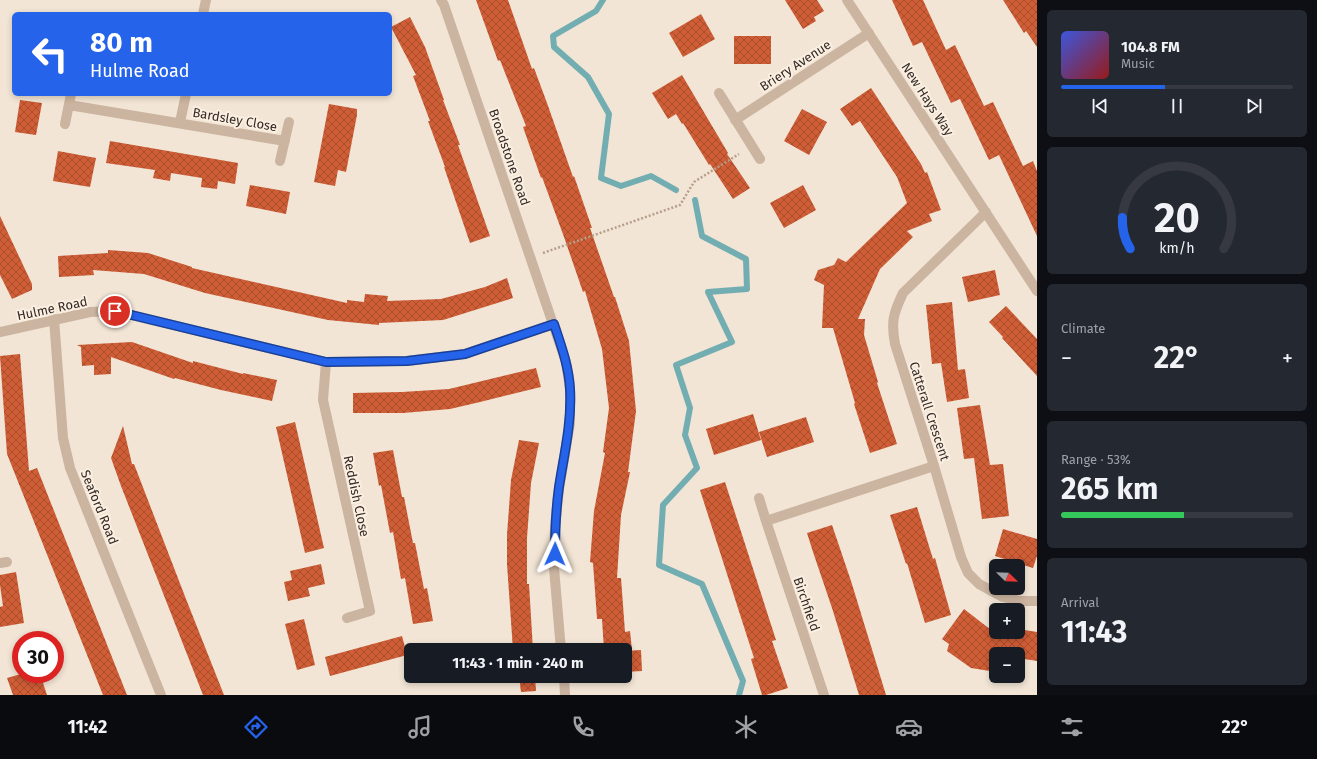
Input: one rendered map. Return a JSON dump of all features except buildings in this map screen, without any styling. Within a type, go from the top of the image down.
[{"type":"street","points":[[203,12],[206,0]]},
{"type":"street","name":"Broadstone Road","points":[[441,0],[554,324]]},
{"type":"street","name":"New Hays Way","points":[[847,0],[1037,291]]},
{"type":"street","name":"Briery Avenue","points":[[735,120],[869,33]]},
{"type":"street","points":[[719,93],[760,159]]},
{"type":"street","points":[[65,124],[71,96]]},
{"type":"street","name":"Bardsley Close","points":[[180,122],[186,96]]},
{"type":"street","name":"Bardsley Close","points":[[69,105],[180,122],[285,141]]},
{"type":"street","name":"Bardsley Close","points":[[280,161],[289,122]]},
{"type":"street","name":"Catterall Crescent","points":[[986,212],[903,293],[895,309],[892,326],[895,344],[968,573],[979,584],[1003,597],[1037,601]]},
{"type":"street","name":"Hulme Road","points":[[0,332],[90,312],[115,311],[326,362],[407,361],[465,354],[554,324]]},
{"type":"street","name":"Seaford Road","points":[[54,319],[63,438],[70,468],[161,695]]},
{"type":"street","points":[[554,324],[566,362],[570,389],[570,423],[559,489],[555,527],[554,568],[561,643]]},
{"type":"street","name":"Reddish Close","points":[[326,362],[323,400],[370,611],[347,618]]},
{"type":"street","points":[[766,521],[934,466]]},
{"type":"street","name":"Birchfield","points":[[759,498],[824,695]]},
{"type":"street","points":[[564,683],[565,695]]},
{"type":"path","points":[[531,257],[680,204],[694,182],[752,146]]},
{"type":"waterway","points":[[603,0],[596,11],[553,36],[554,47],[588,77],[609,114],[601,178],[621,186],[651,176],[676,190]]},
{"type":"waterway","points":[[695,200],[702,236],[746,259],[747,289],[708,292],[732,342],[676,365],[690,408],[685,435],[697,468],[663,505],[659,565],[702,584],[743,681],[739,695]]},
{"type":"route","points":[[115,311],[326,362],[407,361],[465,354],[554,324],[566,362],[570,389],[570,423],[559,489],[555,527],[555,554]]}]
